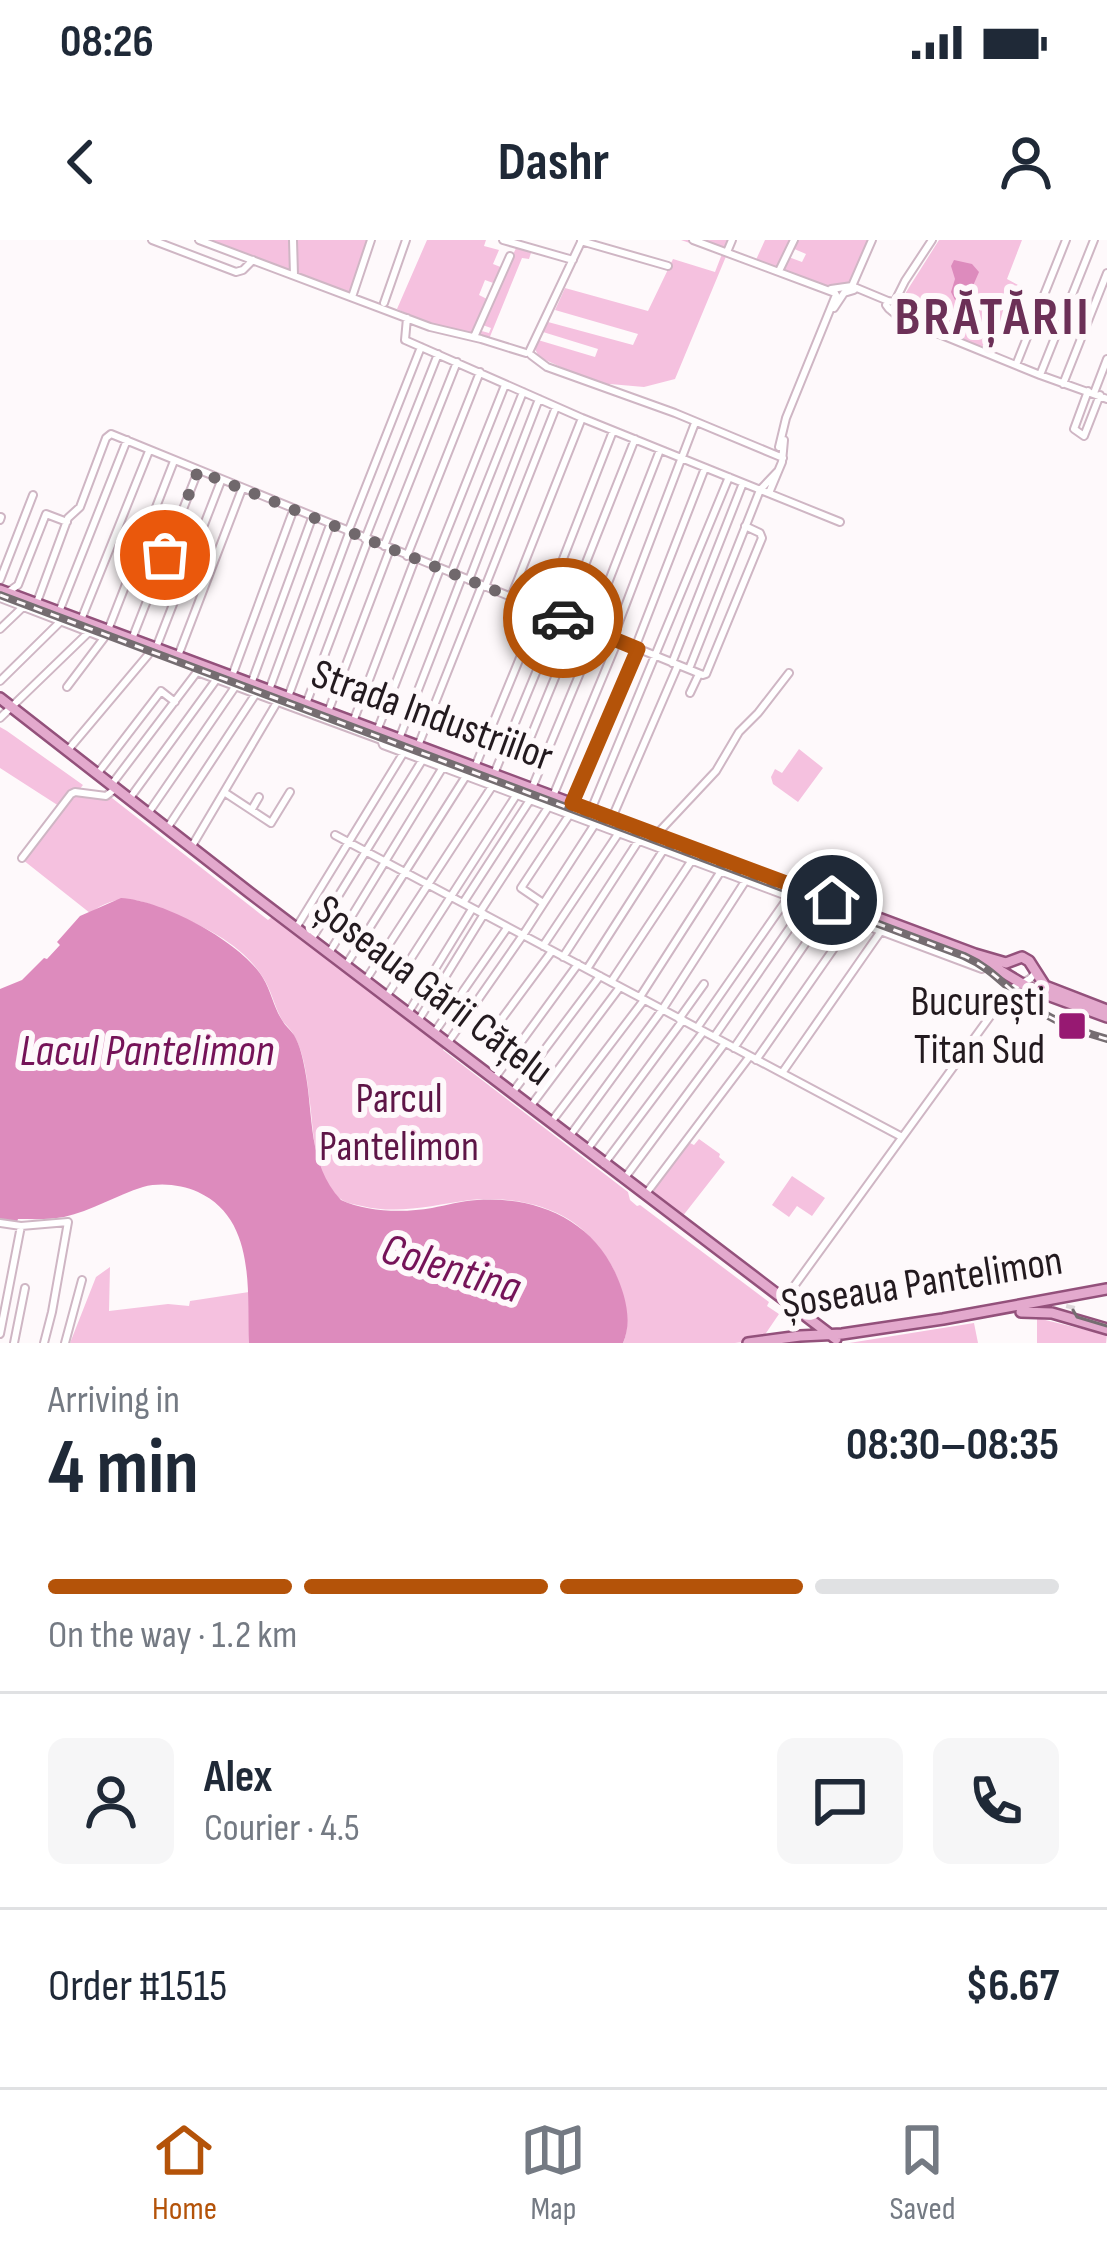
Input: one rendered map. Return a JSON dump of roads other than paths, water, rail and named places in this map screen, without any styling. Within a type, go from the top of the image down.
[{"type":"main road","name":"Strada Industriilor","points":[[2,594],[36,603],[60,617],[81,620],[106,634],[132,639],[152,651],[178,656],[233,682],[269,690],[282,700],[307,704],[377,730],[571,809],[591,810],[975,954],[1009,963],[1018,957],[1032,966]]},
{"type":"main road","name":"Șoseaua Gării Cățelu","points":[[0,698],[830,1338]]},
{"type":"main road","name":"Strada Industriilor","points":[[975,954],[1014,982],[1107,1014]]},
{"type":"main road","points":[[1032,966],[1048,988],[1107,1014]]},
{"type":"main road","name":"Șoseaua Pantelimon","points":[[748,1343],[804,1335],[830,1338],[1106,1289]]},
{"type":"main road","points":[[1071,1311],[1084,1293]]},
{"type":"main road","name":"Șoseaua Pantelimon","points":[[784,1343],[1014,1312],[1071,1311],[1107,1329]]},
{"type":"main road","points":[[804,1335],[809,1330],[805,1317]]},
{"type":"street","points":[[152,240],[236,272],[253,260]]},
{"type":"street","points":[[200,240],[434,329],[529,353],[573,377],[763,450],[780,452]]},
{"type":"street","points":[[293,240],[294,275]]},
{"type":"street","points":[[352,297],[371,240]]},
{"type":"street","points":[[385,308],[406,240]]},
{"type":"street","points":[[503,240],[573,260]]},
{"type":"street","points":[[529,353],[581,240],[668,266]]},
{"type":"street","points":[[693,240],[837,293],[852,288],[890,304],[898,317],[1097,395]]},
{"type":"street","points":[[727,252],[732,240]]},
{"type":"street","points":[[779,271],[794,240]]},
{"type":"street","points":[[852,288],[872,240]]},
{"type":"street","points":[[890,304],[932,240]]},
{"type":"street","points":[[1016,365],[1066,240]]},
{"type":"street","points":[[1040,375],[1094,240]]},
{"type":"street","points":[[474,337],[510,256]]},
{"type":"street","points":[[1063,384],[1107,273]]},
{"type":"street","points":[[689,669],[745,526],[780,468],[784,424],[837,293]]},
{"type":"street","points":[[407,318],[404,339],[582,418],[840,522]]},
{"type":"street","points":[[192,845],[282,700],[421,346]]},
{"type":"street","points":[[307,704],[438,354]]},
{"type":"street","points":[[1097,395],[1074,429],[1084,436],[1097,395],[1107,359]]},
{"type":"street","points":[[328,712],[457,362]]},
{"type":"street","points":[[353,722],[480,372]]},
{"type":"street","points":[[377,730],[506,384]]},
{"type":"street","points":[[451,573],[523,392]]},
{"type":"street","points":[[399,739],[539,399]]},
{"type":"street","points":[[418,746],[556,406]]},
{"type":"street","points":[[511,597],[582,418]]},
{"type":"street","points":[[408,1013],[551,801],[695,422]]},
{"type":"street","points":[[345,966],[471,771],[614,430]]},
{"type":"street","points":[[36,603],[109,435],[701,674],[706,674],[762,538],[745,526]]},
{"type":"street","points":[[0,681],[60,617],[127,440]]},
{"type":"street","points":[[365,981],[493,780],[635,440]]},
{"type":"street","points":[[81,620],[149,450]]},
{"type":"street","points":[[463,903],[531,794],[660,450]]},
{"type":"street","points":[[67,687],[106,634],[174,460]]},
{"type":"street","points":[[544,903],[521,888],[571,809],[705,468]]},
{"type":"street","points":[[132,639],[198,471]]},
{"type":"street","points":[[591,810],[730,477]]},
{"type":"street","points":[[68,750],[152,651],[220,481]]},
{"type":"street","points":[[612,818],[743,483]]},
{"type":"street","points":[[178,656],[242,489]]},
{"type":"street","points":[[0,580],[33,495]]},
{"type":"street","points":[[23,603],[18,585],[51,502]]},
{"type":"street","points":[[149,812],[233,682],[293,510]]},
{"type":"street","points":[[46,514],[67,523]]},
{"type":"street","points":[[168,827],[253,689],[312,518]]},
{"type":"street","points":[[269,690],[331,525]]},
{"type":"street","points":[[2,594],[18,585]]},
{"type":"street","points":[[23,603],[89,632],[106,634]]},
{"type":"street","points":[[0,629],[23,603]]},
{"type":"street","points":[[531,736],[577,624]]},
{"type":"street","points":[[0,718],[89,632]]},
{"type":"street","points":[[22,858],[71,794],[106,796],[197,672],[233,682]]},
{"type":"street","points":[[587,969],[662,837],[788,673]]},
{"type":"street","points":[[691,693],[701,674]]},
{"type":"street","points":[[130,798],[216,680]]},
{"type":"street","points":[[253,689],[383,745],[443,767],[471,771]]},
{"type":"street","points":[[98,773],[161,691],[175,702]]},
{"type":"street","points":[[296,928],[404,752]]},
{"type":"street","points":[[311,940],[423,759]]},
{"type":"street","points":[[329,953],[443,767]]},
{"type":"street","points":[[493,780],[517,794],[531,794]]},
{"type":"street","points":[[224,792],[271,823],[290,792]]},
{"type":"street","points":[[386,997],[517,794]]},
{"type":"street","points":[[252,809],[260,797]]},
{"type":"street","points":[[571,809],[595,824],[639,840],[662,837],[692,860],[982,970]]},
{"type":"street","points":[[447,1044],[595,824]]},
{"type":"street","points":[[543,946],[619,832]]},
{"type":"street","points":[[335,835],[902,1138]]},
{"type":"street","points":[[563,957],[639,840]]},
{"type":"street","points":[[611,982],[692,860]]},
{"type":"street","points":[[551,1123],[642,999],[722,871]]},
{"type":"street","points":[[569,1137],[662,1010],[746,880]]},
{"type":"street","points":[[604,1164],[788,896]]},
{"type":"street","points":[[715,1037],[807,903]]},
{"type":"street","points":[[418,1021],[479,911]]},
{"type":"street","points":[[624,1179],[828,911]]},
{"type":"street","points":[[645,1195],[853,921]]},
{"type":"street","points":[[434,1033],[507,927]]},
{"type":"street","points":[[782,1073],[881,931]]},
{"type":"street","points":[[492,1032],[552,951]]},
{"type":"street","points":[[1009,963],[1014,982]]},
{"type":"street","points":[[494,1079],[578,964]]},
{"type":"street","points":[[784,1301],[1014,982],[1030,979],[1032,966]]},
{"type":"street","points":[[512,1093],[600,976]]},
{"type":"street","points":[[586,1150],[704,984]]},
{"type":"street","points":[[530,1107],[620,987]]},
{"type":"street","points":[[0,1223],[68,1222],[44,1343]]},
{"type":"street","points":[[0,1334],[21,1226]]},
{"type":"street","points":[[64,1343],[82,1280]]},
{"type":"street","points":[[14,1343],[25,1288]]},
{"type":"water","points":[[954,260],[972,264],[979,272],[962,302],[951,292]]},
{"type":"water","name":"Lacul Pantelimon","points":[[121,898],[158,906],[200,925],[253,964],[300,1048],[317,1155],[341,1200],[397,1211],[498,1200],[558,1214],[591,1237],[615,1272],[626,1308],[623,1343],[249,1343],[247,1279],[239,1238],[217,1204],[198,1192],[150,1185],[64,1217],[0,1219],[0,989],[22,980],[47,959],[80,916]]},
{"type":"tunnel","points":[[1070,1309],[1071,1305]]},
{"type":"tram line","points":[[1073,1310],[1077,1317],[1107,1326]]},
{"type":"railway","points":[[0,595],[964,956],[1046,1015],[1107,1039]]},
{"type":"place","name":"București Titan Sud","points":[[1072,1026]]},
{"type":"district","name":"BRĂȚĂRII","points":[[993,317]]},
{"type":"park label","name":"Parcul Pantelimon","points":[[399,1123]]},
{"type":"water label","name":"Colentina","points":[[451,1269]]}]
